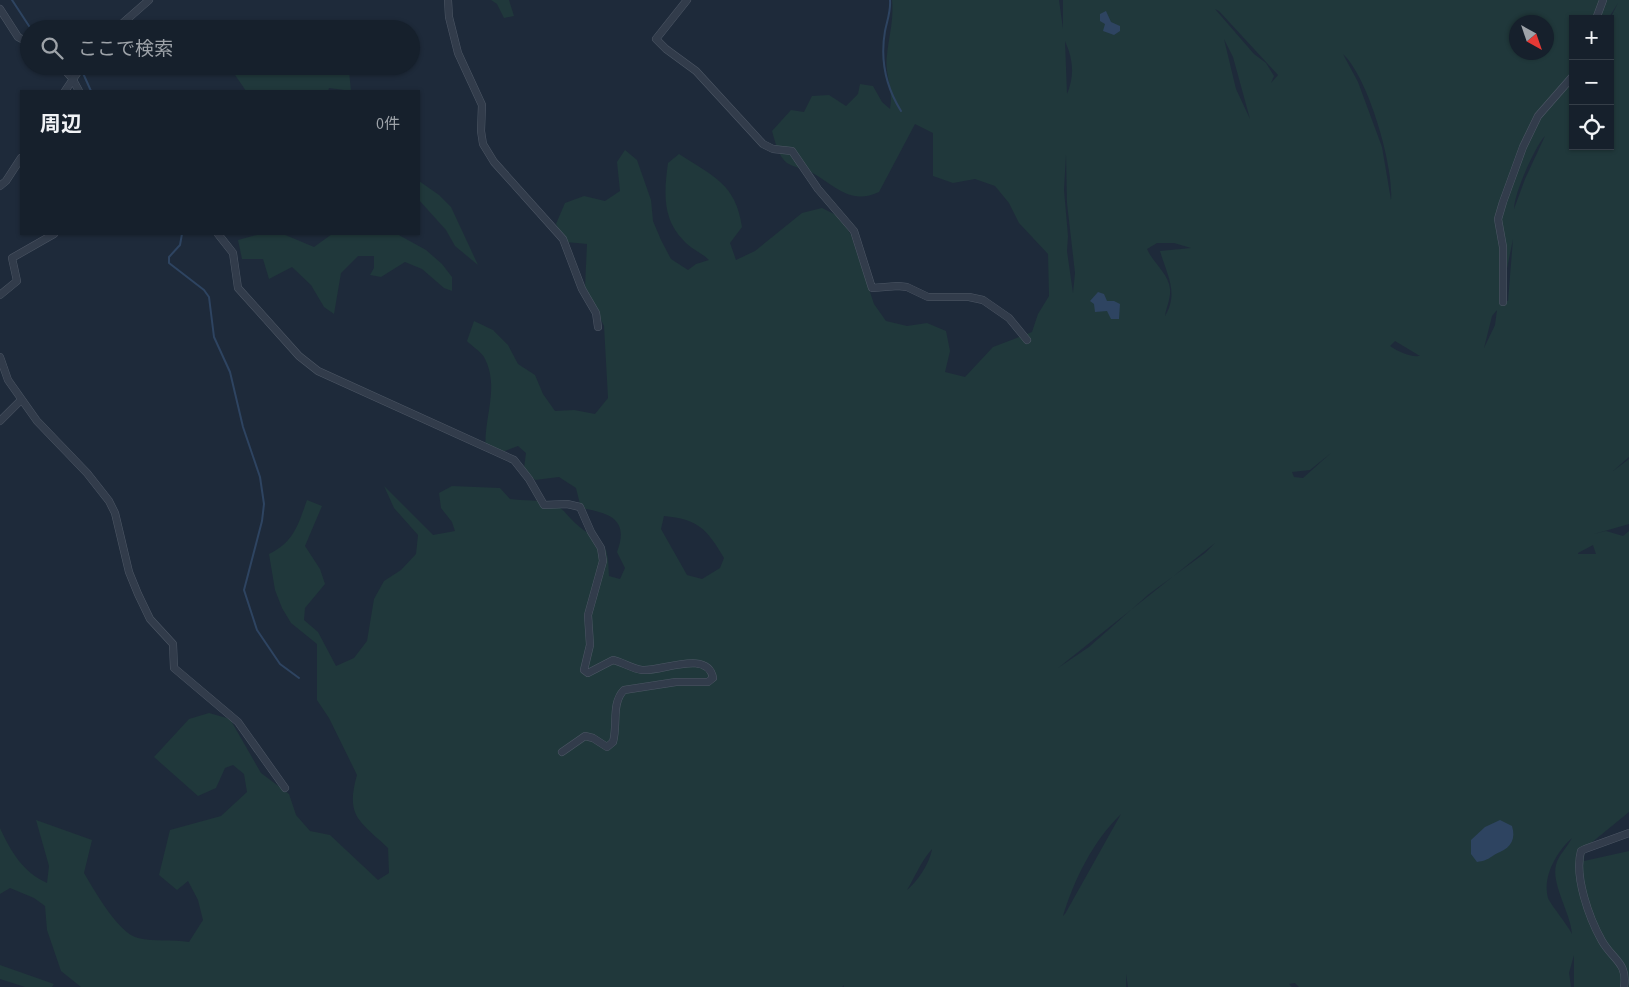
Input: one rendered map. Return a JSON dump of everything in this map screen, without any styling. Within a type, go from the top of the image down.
[{"type":"street","points":[[126,20],[149,0]]},
{"type":"street","points":[[448,0],[449,17],[458,53],[482,105],[481,131],[483,144],[494,162],[563,239],[582,289],[596,313],[598,327]]},
{"type":"street","points":[[686,0],[656,39],[666,49],[696,71],[763,144],[773,149],[792,151],[818,189],[854,231],[872,288],[898,286],[907,287],[928,297],[968,296],[983,300],[1009,318],[1027,340]]},
{"type":"street","points":[[1597,15],[1603,0]]},
{"type":"street","points":[[0,9],[20,38]]},
{"type":"street","points":[[69,75],[78,90]]},
{"type":"street","points":[[66,90],[74,75]]},
{"type":"street","points":[[1503,302],[1503,247],[1498,219],[1503,202],[1523,147],[1538,116],[1569,81]]},
{"type":"street","points":[[0,186],[6,181],[20,160]]},
{"type":"street","points":[[0,295],[17,281],[12,258],[52,235]]},
{"type":"street","points":[[219,235],[232,253],[238,288],[299,356],[318,371],[514,460],[529,479],[544,505],[567,504],[580,507],[591,532],[601,548],[603,561],[588,615],[590,645],[584,670],[588,673],[612,660],[640,670],[659,669],[689,662],[707,667],[712,672],[713,678],[708,682],[676,682],[624,690],[619,695],[616,709],[613,742],[607,746],[585,736],[562,752]]},
{"type":"street","points":[[0,357],[8,380],[21,400],[37,421],[87,473],[109,501],[115,513],[129,572],[138,594],[150,619],[173,644],[174,668],[238,722],[285,788]]},
{"type":"street","points":[[0,421],[21,400]]},
{"type":"street","points":[[1624,987],[1626,974],[1623,966],[1601,939],[1586,901],[1578,870],[1578,861],[1581,851],[1629,833]]},
{"type":"green space","points":[[491,0],[509,0],[514,16],[504,18],[497,4]]},
{"type":"green space","points":[[892,0],[1059,0],[1063,29],[1063,0],[1629,0],[1629,457],[1613,471],[1629,459],[1629,524],[1594,534],[1606,531],[1623,536],[1629,531],[1629,812],[1585,848],[1584,861],[1629,851],[1629,987],[1574,987],[1574,955],[1569,973],[1571,987],[1299,987],[1295,983],[1289,984],[1292,987],[1128,987],[1126,974],[1126,987],[844,987],[844,985],[842,987],[81,987],[61,971],[47,930],[45,906],[34,898],[10,888],[0,894],[0,828],[24,867],[47,883],[49,866],[36,820],[92,840],[84,873],[94,890],[123,929],[138,938],[189,942],[203,920],[198,900],[188,881],[177,890],[159,875],[170,830],[221,816],[247,792],[244,774],[233,765],[225,768],[216,788],[198,796],[154,757],[189,719],[209,713],[230,719],[261,773],[289,794],[296,815],[310,831],[330,835],[378,880],[389,873],[388,848],[363,824],[354,809],[353,800],[357,775],[329,718],[317,700],[317,644],[291,623],[282,608],[275,590],[269,554],[290,538],[298,525],[307,500],[322,506],[305,546],[320,569],[325,584],[305,608],[304,620],[318,632],[336,666],[354,658],[367,641],[374,599],[384,581],[401,570],[416,554],[418,535],[394,508],[384,486],[433,535],[455,531],[452,522],[441,508],[439,493],[452,486],[500,488],[510,499],[548,502],[562,509],[582,529],[604,546],[607,553],[609,576],[620,579],[625,568],[617,552],[621,531],[614,519],[600,512],[581,508],[576,488],[559,477],[535,480],[524,468],[526,453],[518,446],[505,451],[486,452],[485,440],[491,380],[484,357],[467,341],[474,321],[493,330],[508,345],[518,364],[535,375],[543,394],[555,411],[574,410],[595,414],[608,398],[604,326],[585,287],[587,244],[566,242],[556,224],[565,203],[584,196],[605,201],[620,191],[617,162],[625,150],[637,160],[651,200],[653,221],[661,240],[671,259],[688,270],[696,264],[709,260],[684,241],[677,233],[668,214],[666,184],[668,163],[679,154],[712,175],[728,191],[734,201],[739,212],[742,227],[730,243],[736,260],[755,251],[802,213],[822,208],[840,217],[851,235],[874,304],[886,321],[907,326],[927,323],[946,331],[950,351],[945,372],[965,377],[993,347],[1032,332],[1038,314],[1049,296],[1048,254],[1019,223],[1009,203],[995,186],[975,179],[953,183],[933,176],[933,133],[915,124],[879,192],[868,196],[850,195],[842,192],[809,171],[787,163],[779,152],[772,131],[791,110],[804,112],[812,96],[829,95],[846,106],[858,94],[860,84],[873,86],[882,102],[890,109],[891,94],[886,62],[892,21]],"holes":[[[1215,9],[1219,11],[1278,75],[1271,83],[1274,76],[1266,63],[1254,54]],[[1224,39],[1233,57],[1250,119],[1236,89]],[[1065,41],[1072,67],[1070,87],[1067,94]],[[1343,54],[1352,65],[1361,82],[1378,123],[1388,166],[1391,200],[1382,147],[1358,82]],[[1545,136],[1525,179],[1514,209],[1517,193],[1536,150]],[[1066,154],[1067,203],[1075,273],[1073,293],[1067,251],[1068,236],[1064,190]],[[1513,239],[1508,301],[1502,301],[1502,293]],[[1157,243],[1174,243],[1191,248],[1160,251],[1168,276],[1171,292],[1171,300],[1165,316],[1170,296],[1169,284],[1164,273],[1147,249]],[[1497,310],[1495,325],[1484,348],[1492,316]],[[1395,341],[1420,356],[1408,355],[1390,346]],[[1331,453],[1303,478],[1294,477],[1292,472],[1310,470]],[[664,516],[676,517],[700,527],[707,533],[724,558],[720,568],[702,579],[687,575],[661,529]],[[1215,543],[1205,553],[1173,576]],[[1593,545],[1596,554],[1578,554],[1578,553]],[[1173,576],[1131,610],[1149,594]],[[1131,610],[1089,647],[1058,668]],[[1121,814],[1063,916],[1079,875],[1093,849]],[[1572,838],[1559,858],[1555,873],[1572,934],[1548,898],[1547,882],[1556,857]],[[932,849],[929,860],[922,872],[907,890]]]},
{"type":"green space","points":[[235,75],[349,75],[351,90],[329,88],[328,90],[245,90]]},
{"type":"green space","points":[[420,182],[439,195],[451,207],[478,265],[455,246],[446,230],[420,201]]},
{"type":"green space","points":[[256,235],[285,235],[314,247],[331,235],[399,235],[426,250],[442,264],[452,277],[452,291],[444,288],[422,269],[405,262],[381,277],[370,275],[374,268],[374,256],[358,256],[341,273],[334,314],[324,307],[311,285],[292,267],[269,279],[263,259],[242,259],[238,240]]},
{"type":"green space","points":[[0,965],[54,984],[52,987],[25,987],[0,979]]},
{"type":"water","points":[[1106,11],[1111,22],[1120,26],[1120,31],[1114,35],[1103,31],[1105,24],[1100,21],[1100,14]]},
{"type":"water","points":[[1098,292],[1104,294],[1107,301],[1114,301],[1120,304],[1119,319],[1111,319],[1107,311],[1095,312],[1094,304],[1090,301]]},
{"type":"water","points":[[1500,820],[1512,826],[1512,842],[1504,850],[1488,859],[1477,862],[1471,854],[1471,840],[1485,827]]},
{"type":"waterway","points":[[12,0],[25,20]]},
{"type":"waterway","points":[[890,0],[885,31],[884,63],[891,92],[901,111]]},
{"type":"waterway","points":[[84,75],[91,90]]},
{"type":"waterway","points":[[182,235],[180,245],[169,257],[169,263],[204,290],[209,297],[214,337],[230,372],[243,427],[260,477],[264,504],[262,521],[244,590],[257,630],[280,664],[299,678]]}]
